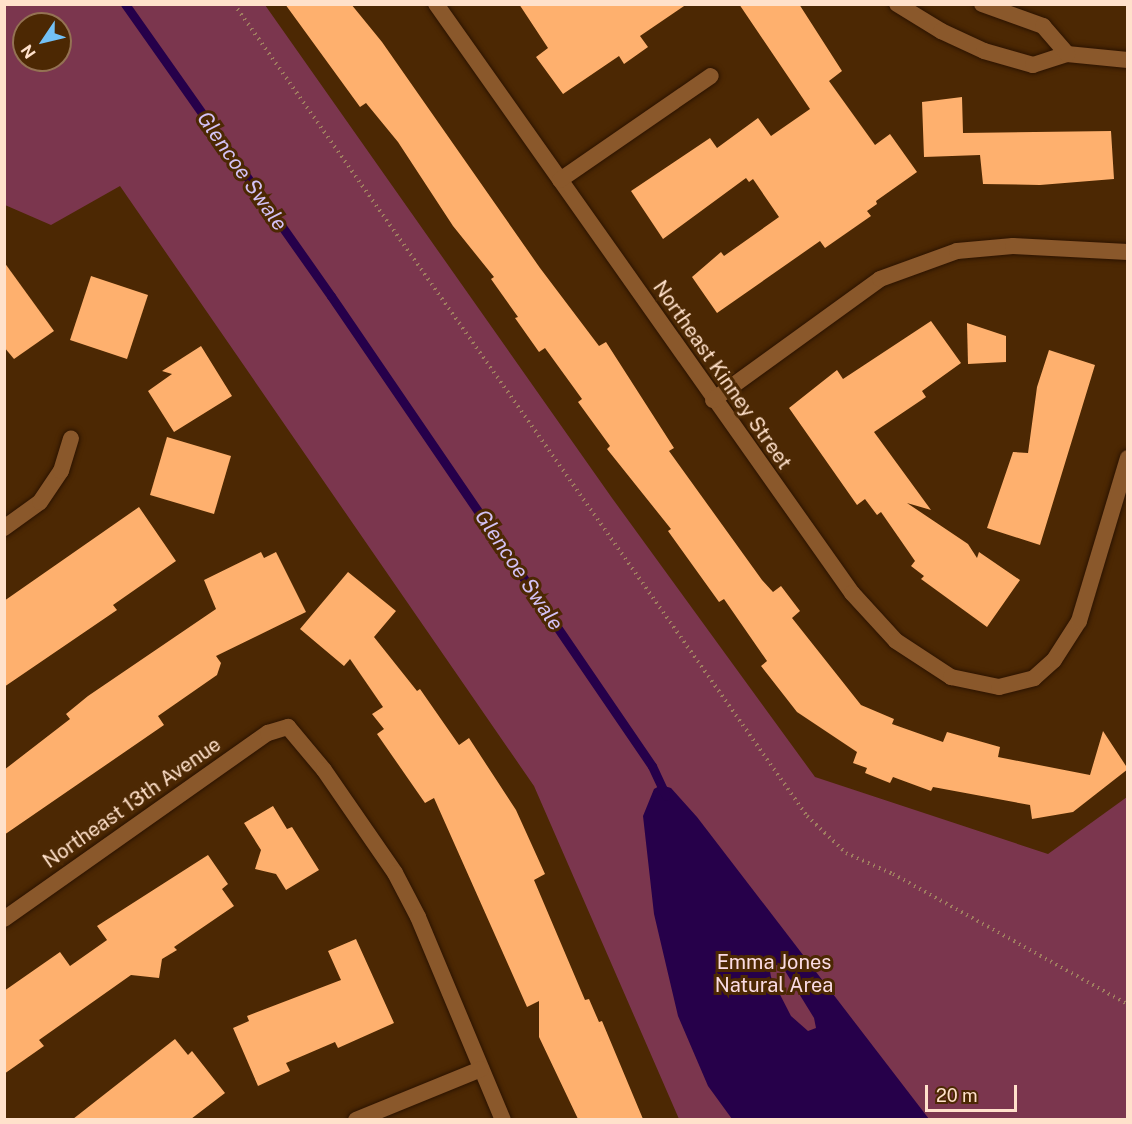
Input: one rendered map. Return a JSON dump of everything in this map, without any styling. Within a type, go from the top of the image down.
[{"type":"street","name":"Northeast Kinney Street","points":[[436,4],[712,400],[852,593],[896,641],[951,676],[999,687],[1034,678],[1054,660],[1079,621],[1128,458]]},
{"type":"street","points":[[897,4],[973,46],[1033,65],[1067,54],[1128,60]]},
{"type":"street","points":[[982,4],[1043,26],[1067,54]]},
{"type":"street","points":[[560,180],[711,76]]},
{"type":"street","points":[[712,400],[880,279],[957,251],[1013,246],[1128,252]]},
{"type":"street","points":[[4,528],[40,502],[61,471],[71,439]]},
{"type":"street","name":"Northeast 13th Avenue","points":[[4,919],[268,732],[288,727],[324,770],[394,873],[418,917],[481,1069]]},
{"type":"street","points":[[356,1119],[481,1069],[503,1119]]},
{"type":"path","points":[[234,4],[807,816],[846,852],[1128,1004]]},
{"type":"green space","name":"Emma Jones Natural Area","points":[[5,5],[265,5],[612,498],[815,777],[1048,854],[1127,797],[1127,1119],[679,1119],[534,786],[120,186],[51,225],[5,205]]},
{"type":"shaded area","points":[[661,785],[671,788],[697,817],[929,1119],[732,1119],[708,1086],[678,1016],[654,914],[643,816],[654,789]],"holes":[[[776,965],[782,966],[814,1018],[816,1028],[808,1031],[791,1016],[771,977],[770,971]]]},
{"type":"building","points":[[285,4],[351,4],[382,42],[540,268],[599,346],[606,342],[674,448],[669,451],[762,580],[773,592],[781,586],[800,611],[792,618],[861,705],[894,719],[892,724],[943,742],[947,732],[1000,747],[998,757],[1090,775],[1103,731],[1128,769],[1073,812],[1032,819],[1030,805],[933,787],[931,791],[893,777],[890,783],[865,773],[867,768],[853,763],[857,752],[797,712],[761,666],[767,661],[724,599],[719,602],[668,531],[671,529],[607,449],[610,446],[578,402],[582,399],[545,348],[539,352],[491,279],[494,277],[453,226],[398,142],[366,103],[360,107]]},
{"type":"building","points":[[519,4],[687,4],[640,36],[648,47],[624,64],[619,56],[563,94],[536,57],[548,48]]},
{"type":"building","points":[[739,4],[799,4],[842,71],[829,81],[875,145],[890,134],[917,172],[876,201],[877,204],[867,211],[871,216],[825,248],[820,241],[717,313],[692,277],[721,252],[724,256],[779,217],[753,179],[749,182],[746,178],[663,239],[631,191],[710,138],[717,148],[758,118],[771,136],[810,109]]},
{"type":"building","points":[[962,97],[963,133],[1111,131],[1114,179],[1040,185],[983,184],[980,155],[924,157],[922,102]]},
{"type":"building","points":[[4,262],[54,331],[14,359],[4,347]]},
{"type":"building","points":[[91,276],[148,295],[127,359],[70,340]]},
{"type":"building","points":[[931,321],[961,363],[922,391],[926,397],[874,432],[931,510],[907,503],[968,544],[977,558],[979,552],[1020,580],[987,627],[921,579],[924,576],[911,566],[915,561],[881,512],[877,515],[865,499],[857,505],[789,408],[837,370],[843,379]]},
{"type":"building","points":[[967,323],[1006,336],[1006,362],[968,364]]},
{"type":"building","points":[[201,346],[232,396],[174,432],[148,391],[172,374],[162,371]]},
{"type":"building","points":[[1049,350],[1095,365],[1040,545],[987,528],[1013,452],[1028,453],[1037,387]]},
{"type":"building","points":[[167,437],[231,456],[214,514],[150,495]]},
{"type":"building","points":[[139,507],[176,561],[113,605],[117,610],[4,687],[4,601]]},
{"type":"building","points":[[261,552],[264,558],[276,552],[306,612],[216,656],[221,663],[217,675],[158,716],[164,725],[4,835],[4,770],[70,719],[66,714],[88,696],[216,609],[204,580]]},
{"type":"building","points":[[348,572],[396,611],[374,637],[417,691],[420,689],[459,745],[469,738],[516,810],[545,874],[534,880],[585,1000],[589,999],[599,1022],[602,1021],[643,1119],[578,1119],[539,1037],[539,1001],[527,1007],[434,798],[425,803],[377,734],[384,729],[372,714],[383,707],[350,659],[344,666],[300,629]]},
{"type":"building","points":[[273,806],[287,829],[292,827],[319,870],[286,890],[276,874],[255,869],[261,850],[244,823]]},
{"type":"building","points":[[208,855],[228,884],[222,889],[234,906],[174,947],[177,950],[162,959],[159,978],[131,975],[39,1040],[44,1046],[4,1074],[4,991],[60,952],[70,966],[107,940],[97,926]]},
{"type":"building","points":[[356,939],[394,1023],[338,1048],[335,1042],[286,1063],[290,1071],[258,1086],[233,1028],[249,1021],[247,1016],[341,980],[328,951]]},
{"type":"building","points":[[175,1039],[188,1055],[192,1051],[225,1093],[191,1119],[73,1119]]},
{"type":"waterway","name":"Glencoe Swale","points":[[125,4],[331,296],[652,766],[666,796]]}]
